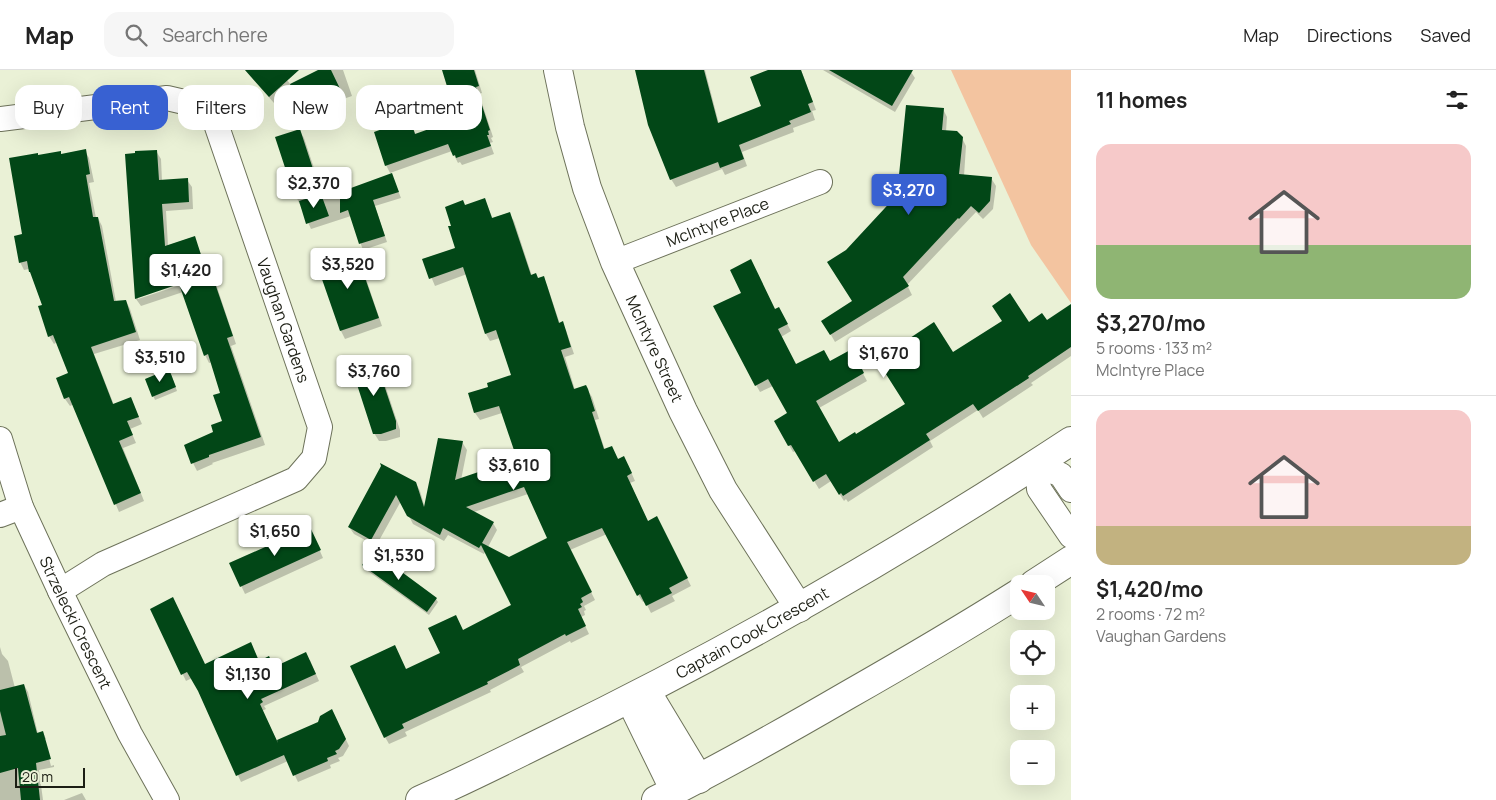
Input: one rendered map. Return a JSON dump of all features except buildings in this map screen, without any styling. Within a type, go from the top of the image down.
[{"type":"main road","name":"McIntyre Street","points":[[558,70],[570,127],[587,188],[614,262],[683,411],[723,490],[799,608]]},
{"type":"main road","name":"Captain Cook Crescent","points":[[420,800],[638,695],[799,608],[924,535],[1071,442]]},
{"type":"main road","points":[[1048,575],[1071,560]]},
{"type":"main road","points":[[638,695],[666,796],[791,728],[951,636],[1010,599]]},
{"type":"main road","points":[[638,695],[699,779]]},
{"type":"street","name":"Vaughan Gardens","points":[[0,119],[167,98],[197,104],[215,121],[320,427],[314,458],[296,479],[103,564],[60,591]]},
{"type":"street","name":"McIntyre Place","points":[[614,262],[820,182]]},
{"type":"street","name":"Strzelecki Crescent","points":[[0,439],[11,511],[60,591],[130,734],[167,800]]},
{"type":"street","points":[[1071,490],[1061,474],[1037,464],[1039,488],[1071,536]]},
{"type":"shaded area","points":[[951,70],[1071,70],[1071,303],[1031,245]]}]
